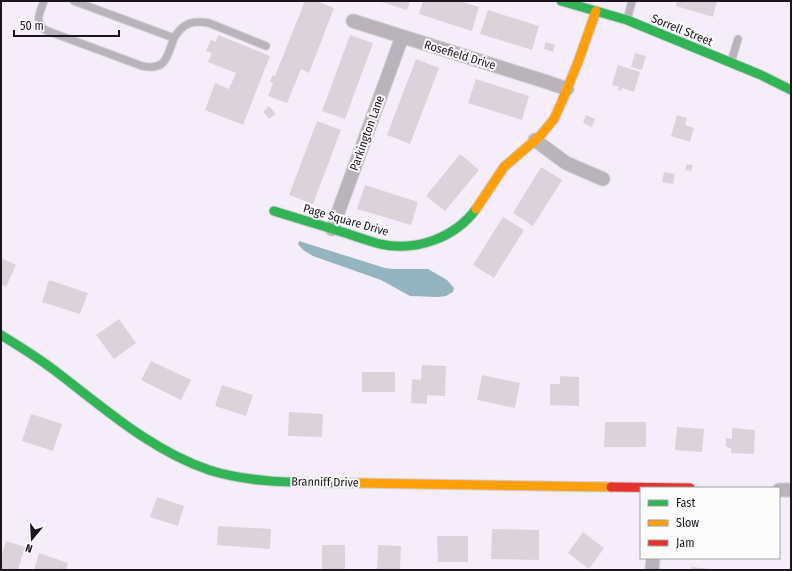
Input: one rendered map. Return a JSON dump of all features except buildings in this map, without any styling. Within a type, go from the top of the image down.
[{"type":"street","name":"Sorrell Street","points":[[561,1],[627,20],[761,75],[791,90]]},
{"type":"street","name":"Page Square Drive","points":[[274,210],[381,244],[399,246],[420,245],[449,234],[462,225],[472,215],[497,176],[506,165],[514,156],[545,131],[554,118],[579,59],[596,11]]},
{"type":"street","name":"Rosefield Drive","points":[[353,21],[527,75],[567,89]]},
{"type":"street","name":"Parkington Lane","points":[[332,229],[402,37]]},
{"type":"street","points":[[535,140],[566,163],[603,179]]},
{"type":"street","name":"Branniff Drive","points":[[1,335],[32,354],[105,410],[145,438],[182,459],[223,473],[263,480],[303,482],[640,488]]},
{"type":"street","points":[[780,490],[791,490]]},
{"type":"street","points":[[652,570],[653,559]]},
{"type":"lane","points":[[44,1],[38,20],[45,30],[142,66],[155,68],[160,66],[167,57],[174,38],[183,27],[192,22],[209,24],[266,46]]},
{"type":"lane","points":[[74,1],[174,38]]},
{"type":"lane","points":[[627,20],[632,1]]},
{"type":"lane","points":[[731,63],[738,39]]},
{"type":"water","points":[[299,241],[385,268],[428,269],[447,280],[454,288],[453,292],[446,296],[438,297],[410,296],[381,280],[313,256],[303,250],[298,244]]},
{"type":"traffic: fast","points":[[561,1],[627,20],[761,75],[791,90]]},
{"type":"traffic: fast","points":[[274,211],[380,244],[407,246],[420,244],[446,235],[457,228],[476,209]]},
{"type":"traffic: fast","points":[[1,335],[48,365],[109,413],[147,439],[187,461],[209,470],[245,478],[283,482],[357,483]]},
{"type":"traffic: slow","points":[[476,209],[504,167],[540,136],[554,119],[578,62],[596,11]]},
{"type":"traffic: slow","points":[[357,483],[611,487]]},
{"type":"traffic: jam","points":[[611,487],[640,487]]}]
